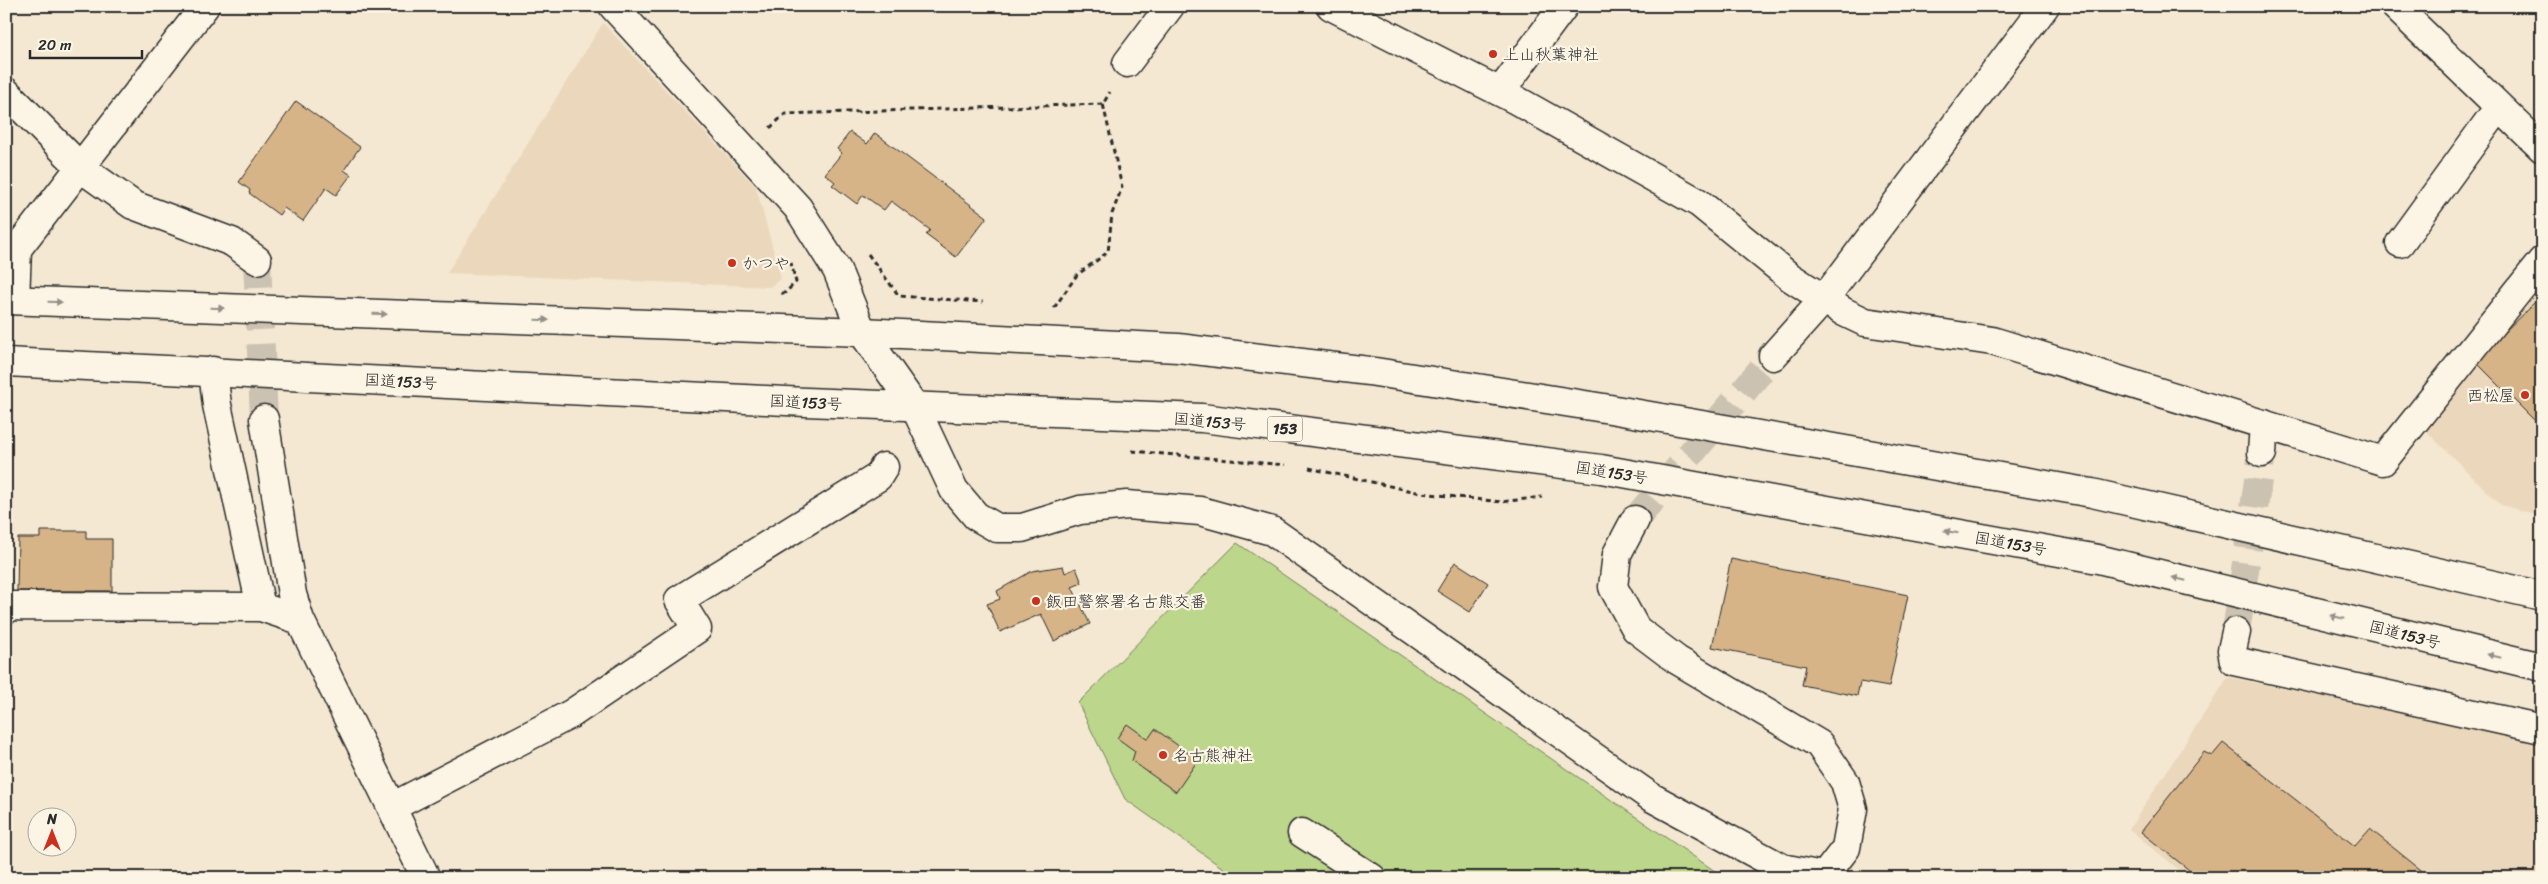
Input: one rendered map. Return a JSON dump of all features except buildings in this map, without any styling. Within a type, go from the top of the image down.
[{"type":"main road","points":[[205,6],[17,249],[10,300],[862,332],[1178,348],[1368,371],[1610,409],[2092,493],[2542,596]]},
{"type":"main road","points":[[613,6],[798,208],[838,270],[862,332],[915,407],[954,490],[976,516],[997,528],[1022,528],[1080,510],[1127,505],[1200,511],[1272,532],[1651,797],[1782,868],[1827,877],[1846,848],[1853,809],[1845,782],[1819,744],[1677,660],[1636,629],[1614,588],[1616,554],[1635,520]]},
{"type":"main road","points":[[1127,63],[1170,6]]},
{"type":"main road","points":[[1331,6],[1500,92],[1699,203],[1790,277],[1844,312],[1865,322],[1992,341],[2383,461],[2542,261]]},
{"type":"main road","points":[[1500,92],[1564,6]]},
{"type":"main road","points":[[1773,356],[1825,298],[2045,6]]},
{"type":"main road","points":[[2395,6],[2542,148]]},
{"type":"main road","points":[[6,92],[81,168],[133,204],[232,242],[257,260]]},
{"type":"main road","points":[[2400,243],[2499,107]]},
{"type":"main road","name":"国道153号","points":[[6,362],[915,407],[1202,418],[1601,469],[2098,559],[2542,667]]},
{"type":"main road","points":[[213,371],[217,405],[261,607]]},
{"type":"main road","points":[[264,419],[292,594],[300,620],[426,878]]},
{"type":"main road","points":[[2262,453],[2264,424]]},
{"type":"main road","points":[[392,807],[571,714],[698,629],[679,600],[878,477],[884,467]]},
{"type":"main road","points":[[6,609],[14,606],[261,607],[300,620]]},
{"type":"main road","points":[[2236,632],[2232,650],[2234,661],[2542,729]]},
{"type":"main road","points":[[1302,833],[1372,878]]},
{"type":"path","points":[[1053,310],[1077,275],[1108,252],[1112,214],[1122,187],[1103,104],[1127,63]]},
{"type":"path","points":[[746,150],[784,114],[1103,104]]},
{"type":"path","points":[[1125,451],[1294,466]]},
{"type":"path","points":[[1303,467],[1421,494],[1502,502],[1546,496]]},
{"type":"shaded area","points":[[603,23],[756,187],[781,278],[770,287],[447,273]]},
{"type":"shaded area","points":[[2542,287],[2542,516],[2501,505],[2424,429]]},
{"type":"shaded area","points":[[2228,677],[2542,742],[2542,878],[2189,878],[2129,829]]},
{"type":"green space","points":[[1237,543],[1725,878],[1237,878],[1125,799],[1078,703]]},
{"type":"tunnel","points":[[257,260],[264,419]]},
{"type":"tunnel","points":[[1635,520],[1773,356]]},
{"type":"tunnel","points":[[2236,632],[2262,453]]},
{"type":"place","name":"上山秋葉神社","points":[[1493,54]]},
{"type":"place","name":"かつや","points":[[732,263]]},
{"type":"place","name":"西松屋","points":[[2525,395]]},
{"type":"place","name":"飯田警察署名古熊交番","points":[[1036,601]]},
{"type":"place","name":"名古熊神社","points":[[1163,755]]}]
